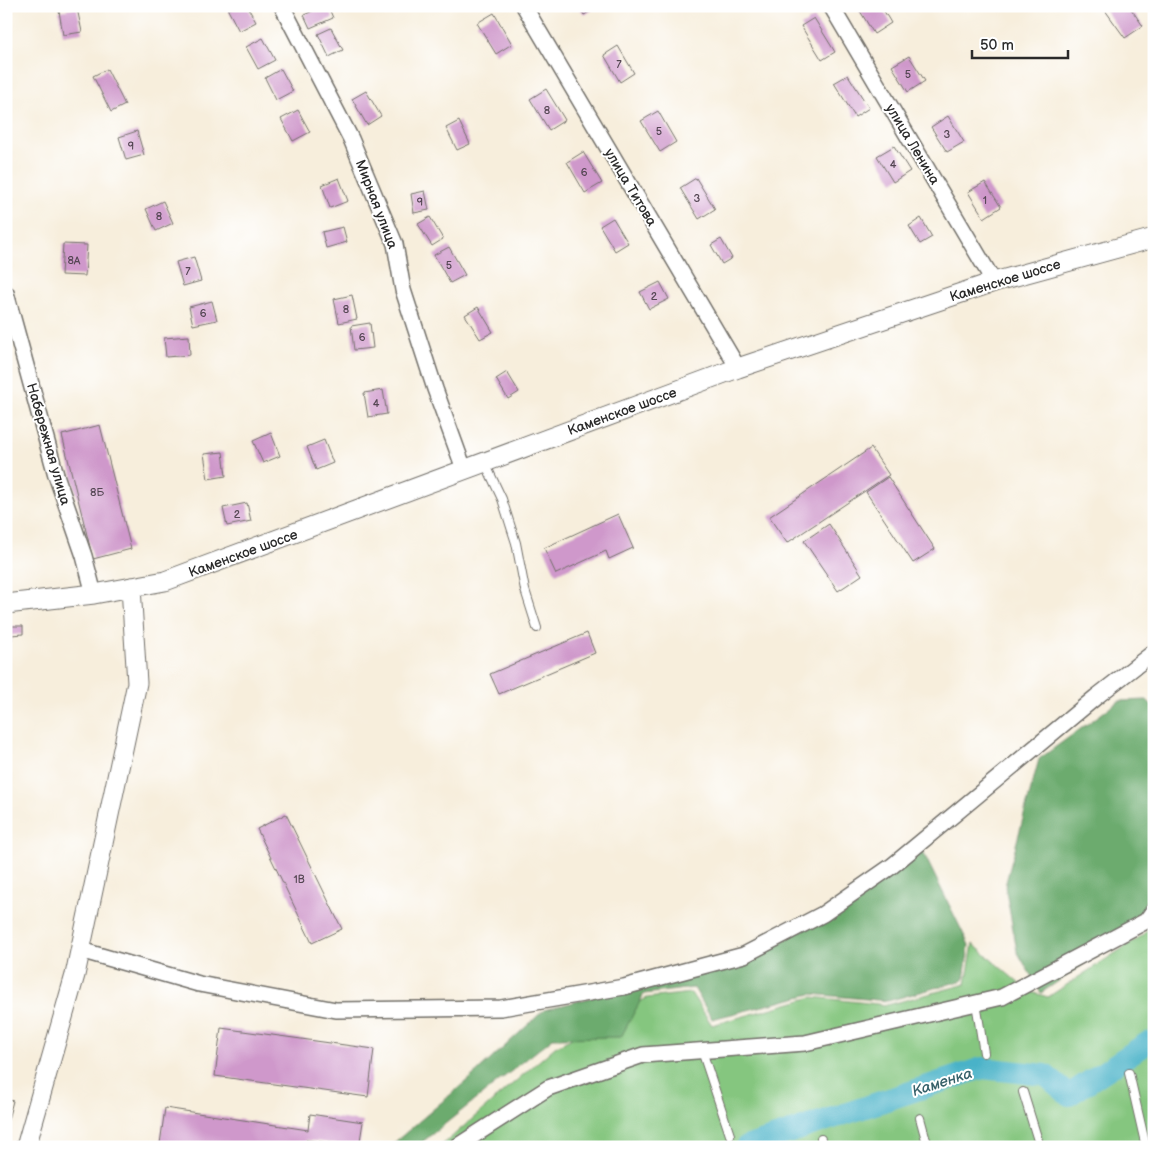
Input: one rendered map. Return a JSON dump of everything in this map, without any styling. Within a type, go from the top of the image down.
[{"type":"street","name":"Мирная улица","points":[[282,6],[351,139],[395,244],[403,290],[435,389],[464,469]]},
{"type":"street","name":"улица Титова","points":[[524,6],[738,368]]},
{"type":"street","name":"улица Ленина","points":[[831,6],[994,282]]},
{"type":"street","name":"Каменское шоссе","points":[[6,604],[94,594],[165,581],[323,524],[464,469],[738,368],[994,282],[1154,238]]},
{"type":"street","name":"Набережная улица","points":[[6,292],[56,475],[84,556],[94,594]]},
{"type":"street","points":[[26,1147],[80,950],[136,683],[131,587]]},
{"type":"street","points":[[80,950],[199,984],[336,1010],[501,1008],[624,987],[744,955],[823,914],[892,866],[1096,697],[1154,652]]},
{"type":"street","points":[[456,1147],[548,1088],[643,1055],[805,1043],[1002,997],[1146,921],[1154,910]]},
{"type":"lane","points":[[485,462],[502,499],[516,542],[525,590],[537,628]]},
{"type":"lane","points":[[976,1003],[984,1053]]},
{"type":"lane","points":[[702,1050],[730,1135]]},
{"type":"lane","points":[[1129,1073],[1146,1147]]},
{"type":"lane","points":[[1023,1092],[1040,1147]]},
{"type":"lane","points":[[920,1118],[928,1147]]},
{"type":"green space","points":[[1147,700],[1154,707],[1154,901],[1134,930],[1041,993],[1017,951],[1005,886],[1039,759],[1119,701]]},
{"type":"green space","points":[[922,850],[969,945],[964,980],[888,1001],[811,994],[712,1019],[694,988],[644,994],[621,1037],[553,1038],[416,1147],[389,1147],[477,1072],[544,1010],[631,987],[735,967],[837,911]]},
{"type":"green space","points":[[1154,921],[1154,1035],[1148,1036],[1071,1087],[1047,1069],[985,1061],[730,1147],[440,1147],[555,1047],[647,998],[691,993],[712,1025],[812,997],[887,1005],[966,984],[973,944],[1028,991],[1048,997],[1143,935]]},
{"type":"green space","points":[[1154,1047],[1154,1147],[771,1147],[982,1075],[1040,1082],[1070,1102],[1147,1048]]},
{"type":"building","points":[[234,6],[247,6],[256,22],[239,31],[228,10]]},
{"type":"building","points":[[323,6],[328,6],[333,18],[310,28],[304,15]]},
{"type":"building","points":[[579,6],[599,6],[584,15]]},
{"type":"building","points":[[857,6],[881,6],[891,23],[874,34]]},
{"type":"building","points":[[1102,6],[1129,6],[1143,26],[1125,38]]},
{"type":"building","points":[[77,8],[82,32],[63,35],[59,11]]},
{"type":"building","points":[[494,13],[512,44],[496,54],[477,23]]},
{"type":"building","points":[[814,18],[835,52],[822,60],[801,26]]},
{"type":"building","points":[[331,28],[343,50],[329,57],[318,34]]},
{"type":"building","points":[[263,38],[275,60],[258,69],[246,47]]},
{"type":"building","points":[[618,46],[634,73],[620,82],[604,55]]},
{"type":"building","points":[[909,56],[925,81],[908,92],[892,66]]},
{"type":"building","points":[[107,69],[125,105],[111,112],[93,76]]},
{"type":"building","points":[[281,69],[293,91],[276,100],[265,78]]},
{"type":"building","points":[[848,75],[869,108],[855,117],[834,83]]},
{"type":"building","points":[[546,89],[565,120],[549,130],[530,99]]},
{"type":"building","points":[[366,91],[381,116],[367,125],[352,99]]},
{"type":"building","points":[[298,110],[310,132],[293,141],[281,119]]},
{"type":"building","points":[[658,111],[676,142],[660,152],[641,121]]},
{"type":"building","points":[[948,116],[964,142],[947,152],[931,127]]},
{"type":"building","points":[[459,121],[470,144],[457,150],[446,128]]},
{"type":"building","points":[[137,131],[144,155],[126,160],[119,137]]},
{"type":"building","points":[[894,146],[910,171],[893,182],[877,156]]},
{"type":"building","points":[[583,152],[602,183],[585,193],[567,162]]},
{"type":"building","points":[[339,178],[348,201],[330,208],[322,185]]},
{"type":"building","points":[[696,178],[715,209],[699,219],[680,188]]},
{"type":"building","points":[[985,182],[1001,207],[984,218],[968,192]]},
{"type":"building","points":[[425,191],[429,210],[414,213],[411,194]]},
{"type":"building","points":[[163,201],[173,223],[156,231],[146,209]]},
{"type":"building","points":[[430,217],[443,239],[432,246],[418,224]]},
{"type":"building","points":[[613,218],[628,243],[615,251],[600,226]]},
{"type":"building","points":[[921,218],[932,237],[920,244],[909,226]]},
{"type":"building","points":[[343,227],[347,242],[326,248],[322,232]]},
{"type":"building","points":[[721,239],[732,258],[722,264],[711,245]]},
{"type":"building","points":[[63,244],[87,245],[85,276],[61,275]]},
{"type":"building","points":[[449,247],[465,275],[450,283],[434,255]]},
{"type":"building","points":[[194,257],[201,281],[183,286],[176,262]]},
{"type":"building","points":[[660,282],[669,299],[649,309],[640,292]]},
{"type":"building","points":[[352,295],[357,319],[339,323],[334,299]]},
{"type":"building","points":[[212,301],[217,320],[193,325],[189,307]]},
{"type":"building","points":[[478,307],[493,332],[480,339],[465,315]]},
{"type":"building","points":[[370,323],[373,348],[354,350],[351,326]]},
{"type":"building","points":[[189,336],[190,355],[166,357],[164,338]]},
{"type":"building","points":[[507,372],[519,392],[508,399],[496,379]]},
{"type":"building","points":[[383,390],[387,414],[368,417],[364,393]]},
{"type":"building","points":[[100,425],[131,549],[93,559],[62,435]]},
{"type":"building","points":[[271,433],[280,456],[263,463],[253,441]]},
{"type":"building","points":[[324,440],[333,463],[316,470],[307,447]]},
{"type":"building","points":[[871,448],[889,475],[787,543],[769,517]]},
{"type":"building","points":[[223,452],[226,476],[208,479],[204,454]]},
{"type":"building","points":[[888,477],[935,549],[913,563],[866,492]]},
{"type":"building","points":[[247,503],[251,521],[227,526],[223,508]]},
{"type":"building","points":[[618,514],[633,548],[609,559],[606,551],[556,574],[544,548]]},
{"type":"building","points":[[829,524],[862,575],[838,591],[804,541]]},
{"type":"building","points":[[6,626],[23,626],[23,634],[11,635],[12,640],[6,641]]},
{"type":"building","points":[[587,633],[595,653],[499,694],[490,674]]},
{"type":"building","points":[[286,814],[342,929],[312,943],[257,829]]},
{"type":"building","points":[[221,1028],[374,1049],[368,1097],[215,1076]]},
{"type":"building","points":[[6,1099],[13,1101],[7,1123],[6,1123]]},
{"type":"building","points":[[165,1108],[308,1130],[310,1114],[363,1122],[359,1147],[306,1140],[305,1147],[179,1147],[160,1144]]},
{"type":"waterway","name":"Каменка","points":[[746,1147],[982,1068],[1045,1075],[1069,1095],[1147,1043],[1154,1042]]}]
